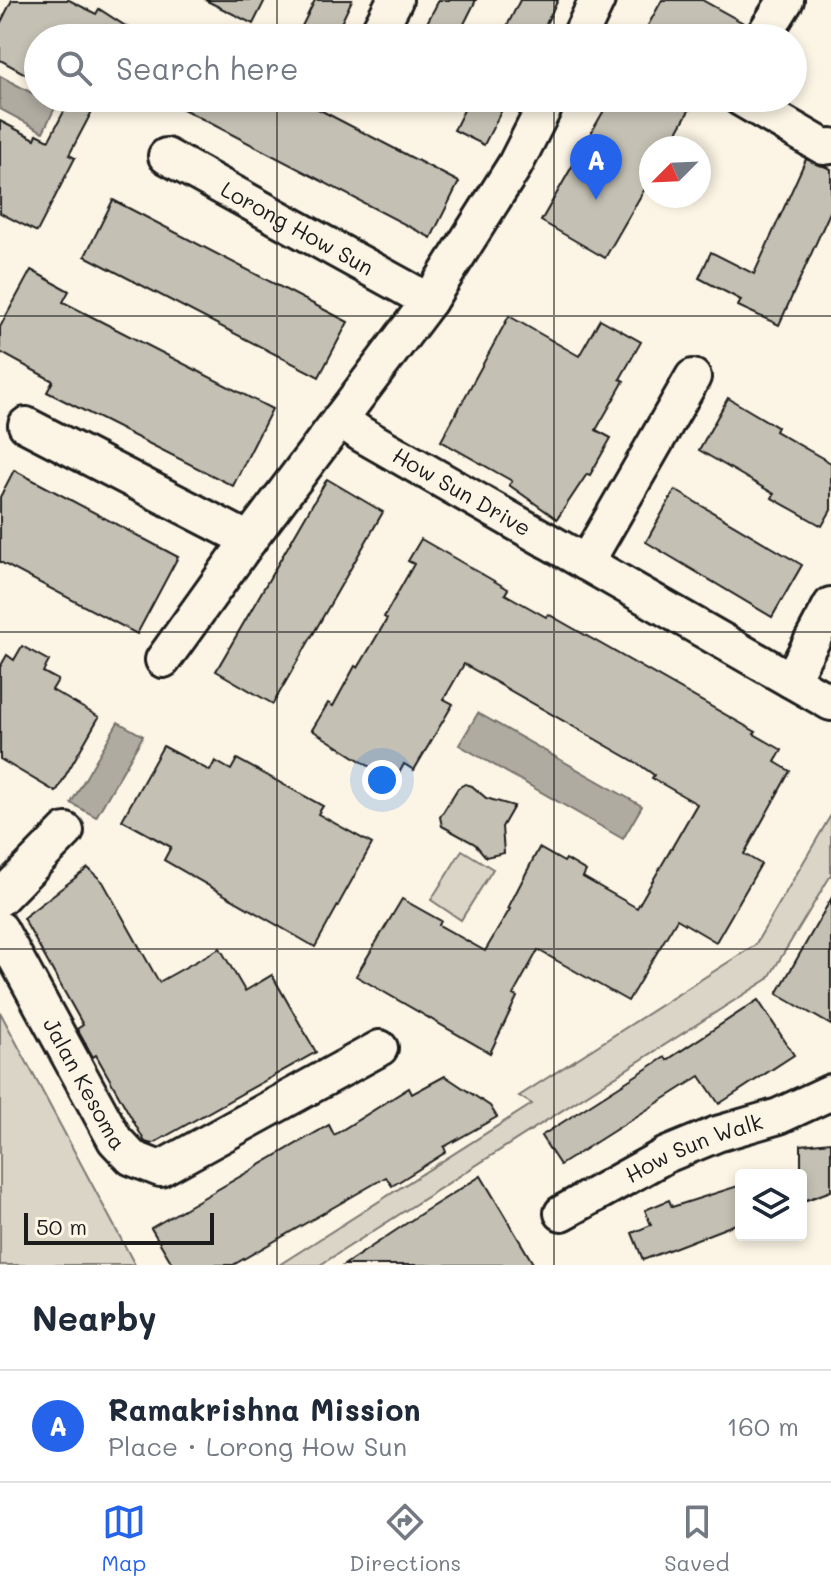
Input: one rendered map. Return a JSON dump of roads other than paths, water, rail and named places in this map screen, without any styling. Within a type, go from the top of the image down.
[{"type":"street","points":[[382,24],[395,0]]},
{"type":"street","points":[[586,24],[597,0]]},
{"type":"street","points":[[771,24],[786,0]]},
{"type":"street","points":[[163,660],[429,301],[515,165],[542,112]]},
{"type":"street","points":[[762,112],[824,147],[831,146]]},
{"type":"street","name":"Lorong How Sun","points":[[166,156],[429,301]]},
{"type":"street","points":[[586,563],[693,377]]},
{"type":"street","name":"How Sun Drive","points":[[340,419],[361,434],[831,703]]},
{"type":"street","points":[[26,425],[249,540]]},
{"type":"street","points":[[791,680],[831,605]]},
{"type":"street","points":[[0,898],[66,831]]},
{"type":"street","name":"Jalan Kesoma","points":[[0,929],[115,1140],[132,1158],[160,1169],[380,1048]]},
{"type":"street","name":"How Sun Walk","points":[[562,1213],[666,1155],[717,1134],[779,1116],[831,1092]]},
{"type":"place","name":"Ramakrishna Mission","points":[[596,200]]}]
